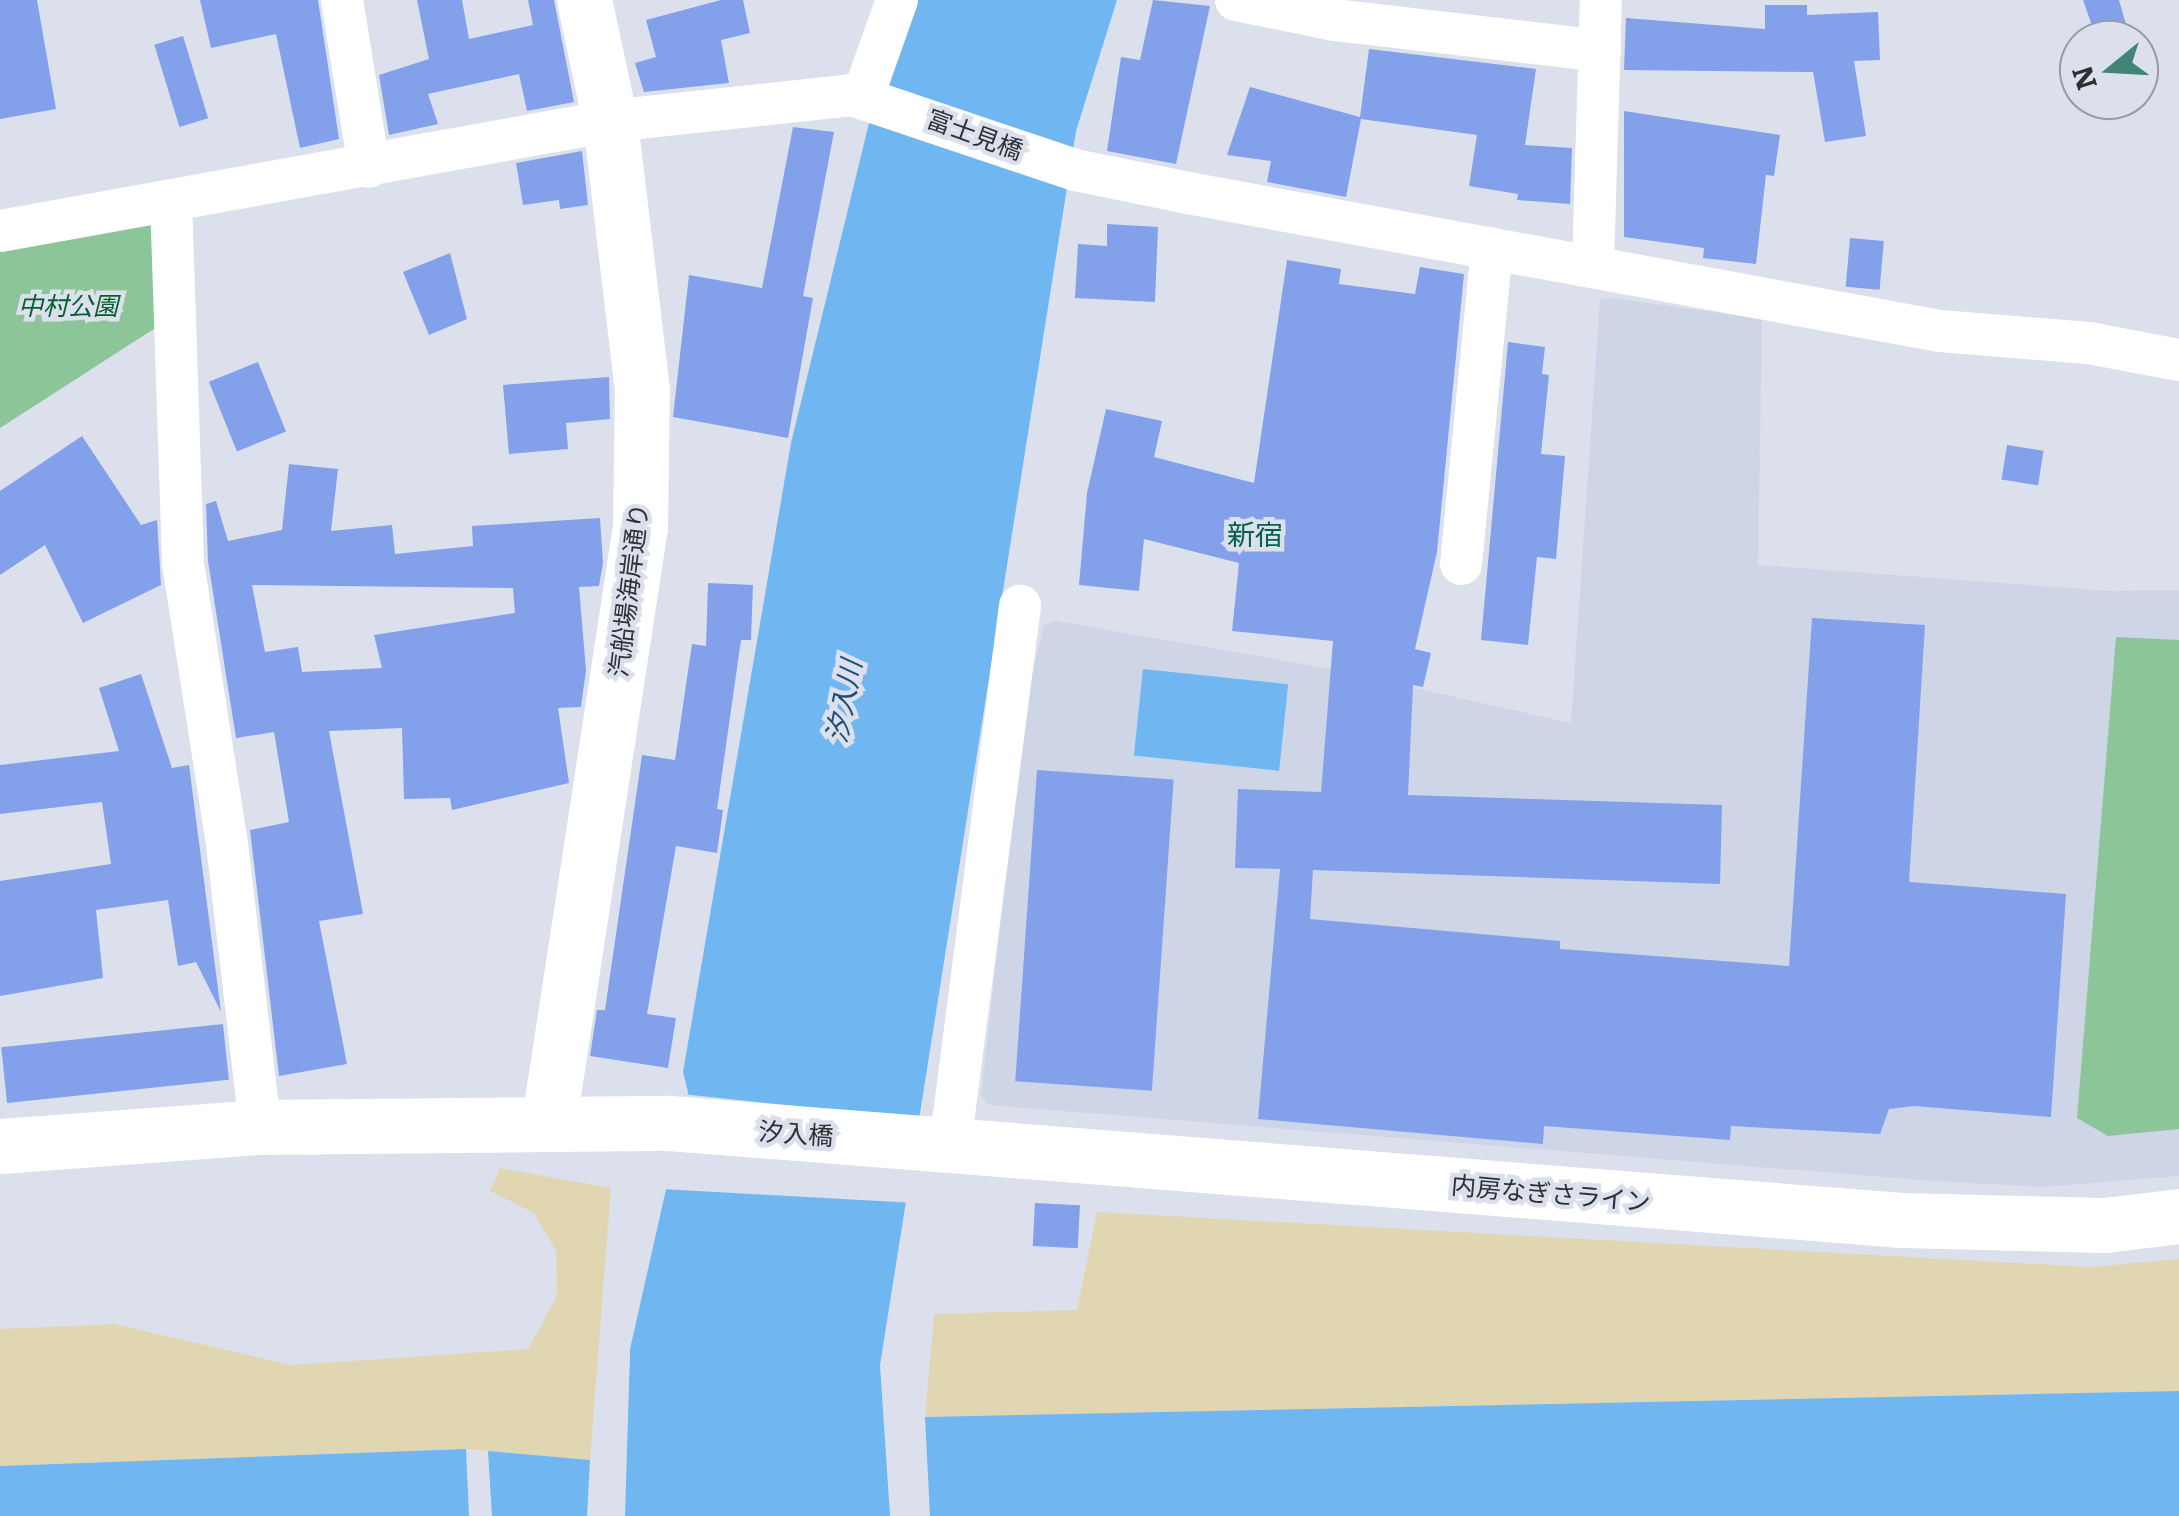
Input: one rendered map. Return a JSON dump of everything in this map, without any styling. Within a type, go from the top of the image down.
[{"type":"street","points":[[342,0],[369,166]]},
{"type":"street","name":"汽船場海岸通り","points":[[549,1120],[640,527],[642,390],[610,121],[584,0]]},
{"type":"street","points":[[0,232],[610,121],[869,97],[897,0]]},
{"type":"street","points":[[1236,0],[1336,10],[1600,50]]},
{"type":"street","points":[[1592,266],[1600,0]]},
{"type":"street","name":"富士見橋","points":[[869,97],[1075,170],[1940,331],[2090,343],[2179,360]]},
{"type":"street","points":[[171,200],[183,564],[227,844],[260,1128]]},
{"type":"street","points":[[1461,564],[1492,249]]},
{"type":"street","points":[[937,1144],[1020,606]]},
{"type":"street","name":"汐入橋","points":[[0,1146],[260,1128],[549,1120],[668,1123],[937,1144]]},
{"type":"street","name":"内房なぎさライン","points":[[937,1144],[1901,1220],[2105,1225],[2179,1216]]},
{"type":"shaded area","points":[[1600,299],[1762,319],[1758,565],[2111,591],[2179,590],[2179,1176],[2042,1187],[1932,1181],[989,1105],[981,1095],[1026,700],[1044,625],[1056,621],[1326,668],[1571,723]]},
{"type":"green space","name":"中村公園","points":[[158,218],[160,325],[0,428],[0,249]]},
{"type":"green space","points":[[2116,637],[2179,640],[2179,1129],[2108,1136],[2077,1118]]},
{"type":"sand","points":[[500,1168],[611,1188],[590,1460],[466,1449],[0,1466],[0,1329],[115,1324],[291,1365],[528,1349],[557,1296],[556,1251],[534,1213],[490,1191]]},
{"type":"sand","points":[[1097,1212],[2090,1267],[2179,1259],[2179,1391],[925,1417],[934,1314],[1077,1310]]},
{"type":"water","name":"汐入川","points":[[910,0],[1117,0],[1076,131],[880,1365],[890,1516],[625,1516],[630,1349],[688,1092],[683,1072],[791,443],[879,82]]},
{"type":"water","points":[[1143,669],[1288,684],[1279,771],[1134,756]]},
{"type":"water","points":[[2179,1391],[2179,1516],[930,1516],[925,1417]]},
{"type":"water","points":[[466,1449],[469,1516],[0,1516],[0,1466]]},
{"type":"water","points":[[488,1451],[590,1460],[587,1516],[492,1516]]},
{"type":"pier","points":[[682,1094],[926,1120],[915,1203],[662,1189]]},
{"type":"pier","points":[[625,1349],[630,1349],[624,1516],[619,1516]]},
{"type":"building","points":[[0,0],[37,0],[56,109],[0,119]]},
{"type":"building","points":[[200,0],[318,0],[339,139],[300,148],[276,34],[211,48]]},
{"type":"building","points":[[417,0],[462,0],[469,39],[533,25],[528,0],[554,0],[574,102],[527,111],[519,74],[428,94],[438,124],[389,135],[379,75],[429,59]]},
{"type":"building","points":[[721,0],[743,0],[750,33],[721,40],[729,83],[644,92],[635,63],[656,57],[646,20]]},
{"type":"building","points":[[1153,0],[1210,6],[1176,164],[1107,151],[1121,57],[1140,60]]},
{"type":"building","points":[[2083,0],[2119,0],[2125,20],[2090,20]]},
{"type":"building","points":[[1765,5],[1807,5],[1807,15],[1878,12],[1880,60],[1854,61],[1866,136],[1825,142],[1813,72],[1624,70],[1626,18],[1765,29]]},
{"type":"building","points":[[183,36],[208,118],[179,127],[154,45]]},
{"type":"building","points":[[1369,49],[1536,69],[1525,145],[1572,148],[1570,204],[1517,200],[1518,194],[1469,186],[1477,135],[1361,119],[1346,197],[1267,182],[1271,161],[1227,155],[1250,87],[1360,117]]},
{"type":"building","points":[[1624,111],[1780,135],[1774,176],[1766,175],[1756,264],[1703,258],[1704,248],[1624,237]]},
{"type":"building","points":[[793,127],[834,132],[803,296],[813,298],[788,438],[673,417],[689,275],[762,288]]},
{"type":"building","points":[[582,151],[588,205],[560,209],[559,200],[523,205],[516,163]]},
{"type":"building","points":[[1107,224],[1158,227],[1155,302],[1075,298],[1078,244],[1107,246]]},
{"type":"building","points":[[1850,238],[1884,241],[1880,290],[1846,287]]},
{"type":"building","points":[[450,253],[467,319],[429,335],[403,272]]},
{"type":"building","points":[[1287,260],[1341,269],[1339,284],[1415,294],[1420,267],[1464,274],[1437,552],[1415,649],[1431,653],[1423,687],[1413,685],[1408,795],[1722,805],[1720,884],[1313,870],[1310,919],[1560,941],[1560,949],[1789,966],[1812,618],[1925,625],[1909,882],[2066,894],[2051,1117],[1914,1106],[1889,1109],[1880,1134],[1731,1126],[1730,1140],[1544,1126],[1543,1144],[1258,1119],[1280,869],[1235,868],[1238,789],[1321,792],[1333,641],[1232,631],[1239,563],[1144,539],[1139,591],[1079,585],[1087,493],[1106,409],[1162,421],[1154,457],[1254,483]]},
{"type":"building","points":[[1508,342],[1545,347],[1542,374],[1549,375],[1541,454],[1565,456],[1556,559],[1537,557],[1528,645],[1481,640]]},
{"type":"building","points":[[258,362],[286,432],[237,451],[209,382]]},
{"type":"building","points":[[609,377],[610,419],[566,423],[568,449],[509,454],[503,385]]},
{"type":"building","points":[[82,436],[141,525],[157,520],[161,585],[83,623],[45,545],[0,575],[0,491]]},
{"type":"building","points":[[2007,445],[2044,451],[2038,485],[2002,480]]},
{"type":"building","points":[[289,464],[338,469],[331,531],[392,525],[395,554],[473,546],[472,526],[600,518],[603,563],[599,586],[579,587],[586,670],[581,707],[558,708],[569,783],[452,810],[450,798],[404,799],[402,728],[329,731],[363,914],[319,921],[347,1064],[279,1076],[250,830],[289,822],[274,732],[236,738],[208,561],[206,504],[216,501],[228,541],[282,530]],"holes":[[[252,585],[513,588],[515,613],[374,635],[382,668],[302,672],[298,647],[265,652]]]},
{"type":"building","points":[[708,583],[753,585],[751,640],[741,640],[717,809],[723,810],[717,853],[676,846],[647,1014],[676,1018],[668,1068],[590,1056],[597,1010],[605,1010],[642,755],[675,760],[692,644],[706,646]]},
{"type":"building","points":[[141,674],[172,768],[189,765],[221,1012],[196,962],[178,966],[168,900],[96,910],[103,978],[0,996],[0,881],[111,864],[102,802],[0,814],[0,765],[119,751],[99,688]]},
{"type":"building","points":[[1037,770],[1174,780],[1152,1091],[1015,1081]]},
{"type":"building","points":[[223,1024],[229,1080],[7,1103],[1,1047]]},
{"type":"building","points":[[1035,1203],[1080,1205],[1078,1248],[1033,1246]]},
{"type":"district","name":"新宿","points":[[1255,533]]}]
